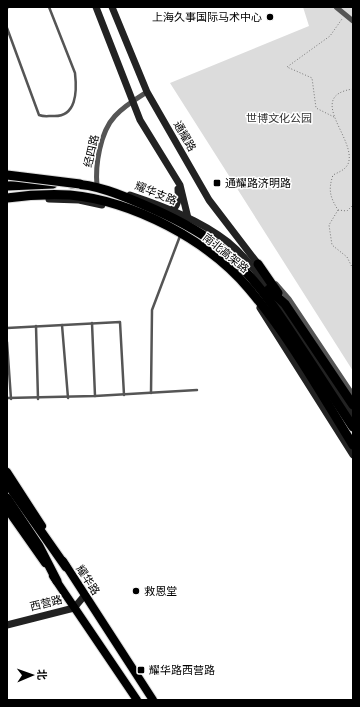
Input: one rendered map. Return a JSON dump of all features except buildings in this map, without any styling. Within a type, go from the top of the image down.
[{"type":"highway","name":"南北高架路","points":[[8,180],[80,184],[124,196],[173,217],[216,244],[256,281],[353,427]]},
{"type":"highway","name":"南北高架路","points":[[7,198],[32,195],[71,195],[115,204],[171,227],[208,252],[229,268],[248,288],[273,319],[353,445]]},
{"type":"highway","points":[[258,264],[353,405]]},
{"type":"highway","points":[[269,289],[285,304]]},
{"type":"highway","points":[[7,483],[66,567]]},
{"type":"highway","points":[[7,498],[39,546],[56,581]]},
{"type":"main road","name":"耀华路","points":[[7,472],[66,567],[153,700]]},
{"type":"main road","points":[[7,509],[137,700]]},
{"type":"street","points":[[96,7],[140,120],[180,185],[184,196],[188,218]]},
{"type":"street","name":"通耀路","points":[[112,7],[147,92],[209,200],[258,264]]},
{"type":"street","points":[[336,7],[353,21]]},
{"type":"street","name":"经四路","points":[[97,186],[96,169],[102,141],[115,116],[147,92]]},
{"type":"street","points":[[7,171],[8,180]]},
{"type":"street","points":[[172,211],[176,209],[179,196],[174,177]]},
{"type":"street","name":"耀华支路","points":[[8,180],[66,182],[97,186],[129,194],[172,211],[188,218],[227,242],[251,265],[269,289]]},
{"type":"street","points":[[7,201],[46,199],[79,200],[126,212],[180,236],[204,252],[225,270],[260,308],[353,455]]},
{"type":"street","points":[[258,264],[289,299],[353,395]]},
{"type":"street","points":[[269,289],[353,416]]},
{"type":"street","name":"西营路","points":[[7,625],[74,608],[85,595]]},
{"type":"lane","points":[[7,28],[40,115],[62,116],[68,113],[72,106],[76,83],[75,73],[49,7]]},
{"type":"lane","points":[[151,393],[152,310],[180,236]]},
{"type":"lane","points":[[7,328],[120,322],[124,395]]},
{"type":"lane","points":[[92,323],[95,396]]},
{"type":"lane","points":[[62,325],[68,398]]},
{"type":"lane","points":[[36,326],[38,399]]},
{"type":"lane","points":[[7,342],[11,399]]},
{"type":"lane","points":[[7,398],[68,398],[197,390]]},
{"type":"path","points":[[334,117],[316,108],[312,78],[287,67],[330,36],[344,15]]},
{"type":"path","points":[[338,210],[330,196],[329,186],[333,175],[343,170],[348,163],[349,154],[334,117],[332,105],[336,95],[344,90],[353,89]]},
{"type":"path","points":[[338,210],[347,211],[353,205]]},
{"type":"path","points":[[338,210],[329,225],[329,234],[332,245],[347,258],[353,269]]},
{"type":"green space","name":"世博文化公园","points":[[303,7],[353,7],[353,371],[170,83],[309,26]]},
{"type":"place","name":"上海久事国际马术中心","points":[[270,17]]},
{"type":"place","name":"通耀路济明路","points":[[217,183]]},
{"type":"place","name":"救恩堂","points":[[136,591]]},
{"type":"place","name":"耀华路西营路","points":[[141,670]]}]
